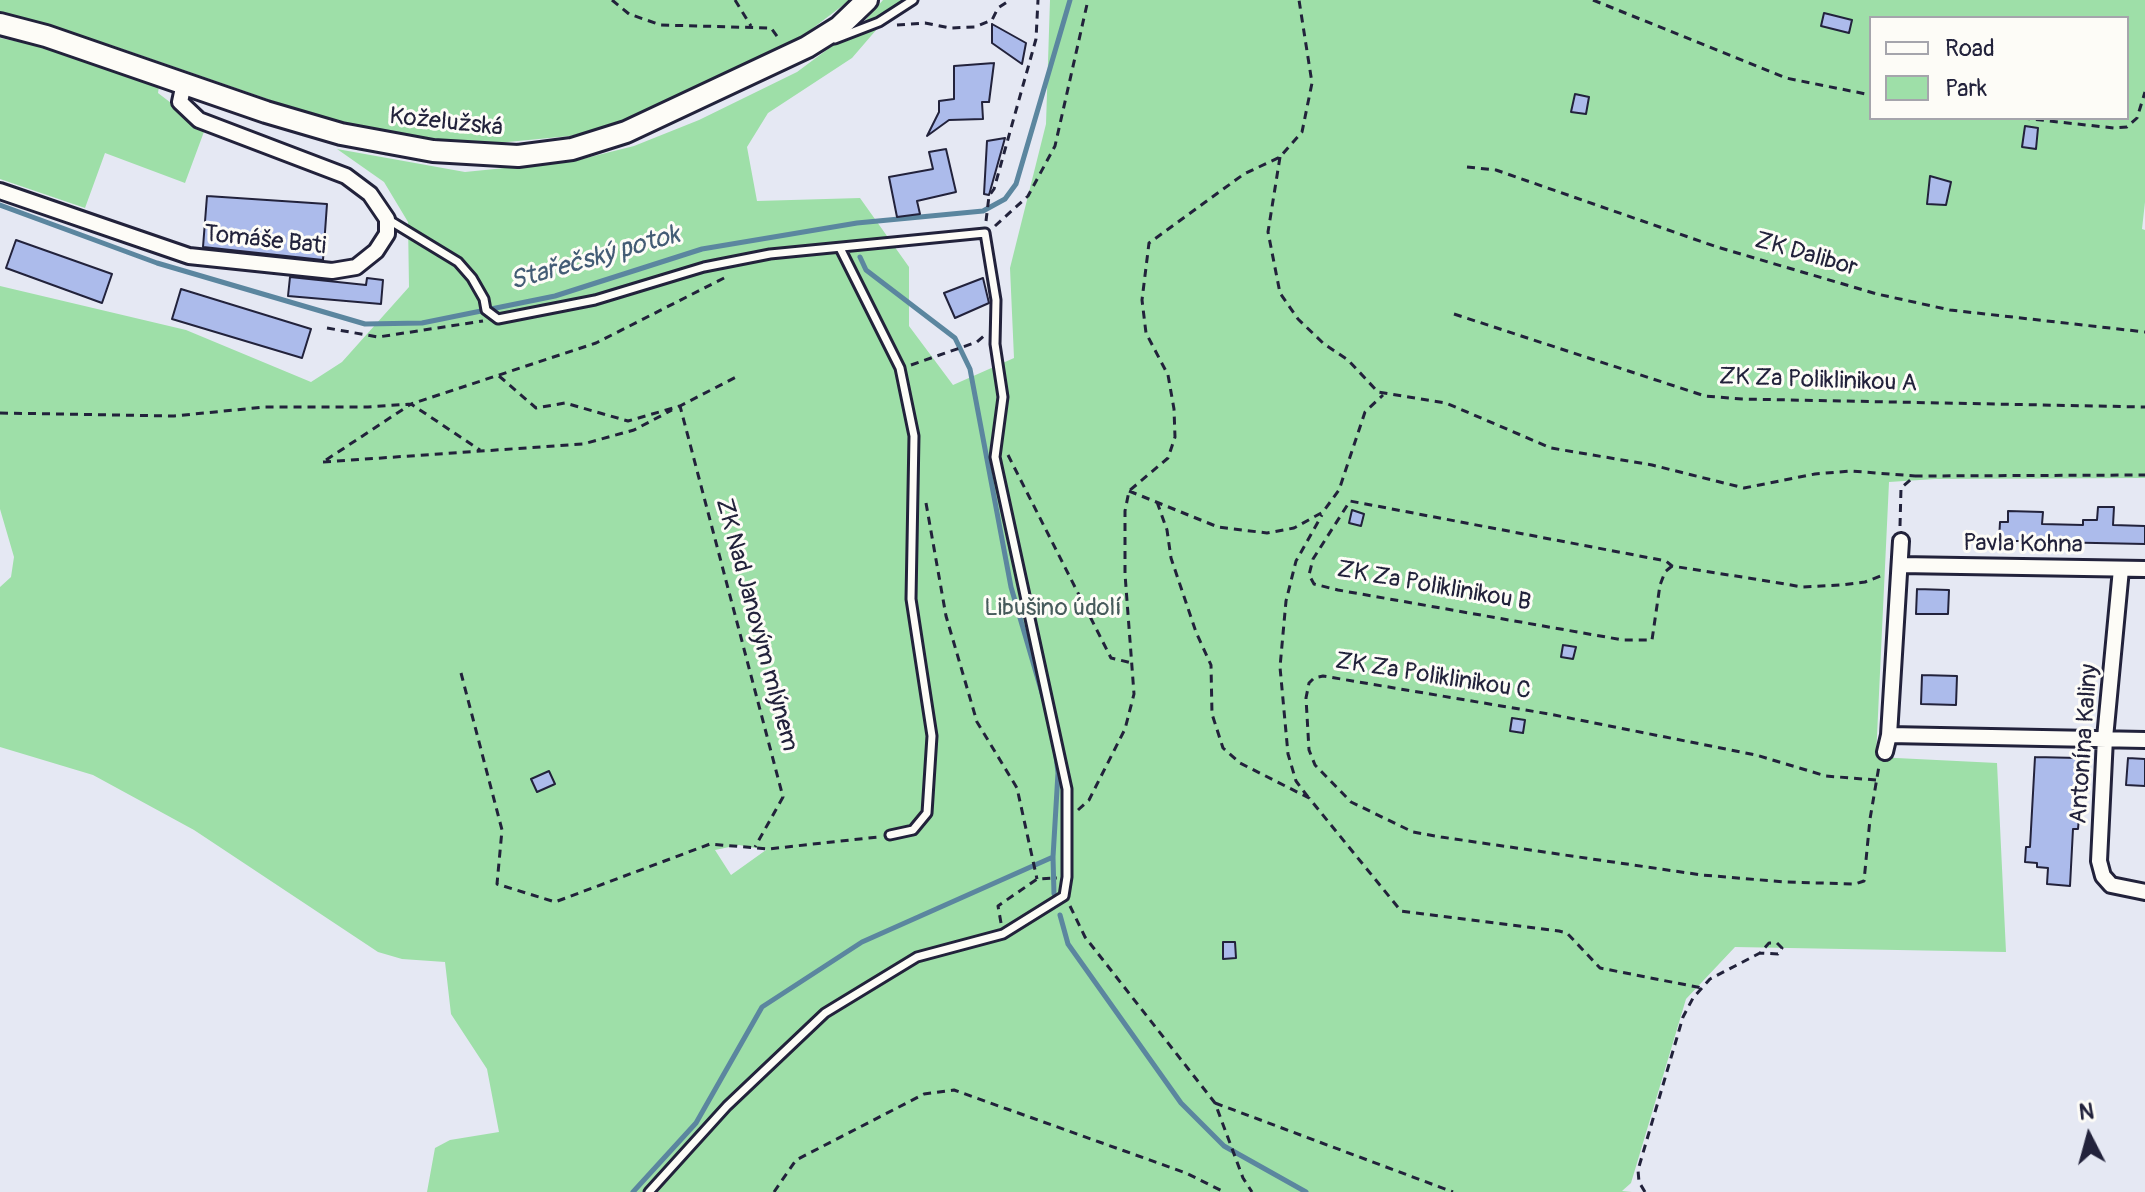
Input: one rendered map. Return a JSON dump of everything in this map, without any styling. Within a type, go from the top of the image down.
[{"type":"main road","name":"Koželužská","points":[[0,24],[46,36],[296,121],[384,144],[463,154],[518,156],[572,149],[608,139],[824,37],[867,0]]},
{"type":"street","points":[[184,83],[180,102],[199,120],[346,176],[370,194],[387,219]]},
{"type":"street","name":"Tomáše Bati","points":[[0,191],[189,256],[332,271],[356,267],[376,251],[387,234],[387,219]]},
{"type":"street","points":[[1883,756],[1889,735],[1901,541]]},
{"type":"street","name":"Pavla Kohna","points":[[1900,565],[2145,569]]},
{"type":"street","name":"Antonína Kaliny","points":[[2121,569],[2105,738],[2099,861],[2103,876],[2111,885],[2145,892]]},
{"type":"street","points":[[1889,735],[2145,740]]},
{"type":"lane","points":[[788,56],[879,22],[913,0]]},
{"type":"lane","points":[[387,219],[458,262],[472,278],[484,299],[486,310],[498,319],[595,300],[704,267],[770,254],[985,233],[996,300],[995,325],[1003,397],[995,457],[1067,789],[1067,877],[1064,896],[1003,934],[917,957],[825,1013],[727,1106],[649,1192]]},
{"type":"lane","points":[[840,248],[900,368],[914,436],[911,599],[932,736],[927,813],[913,830],[890,835]]},
{"type":"path","points":[[612,0],[629,14],[661,25],[771,28],[788,56]]},
{"type":"path","points":[[735,0],[751,26]]},
{"type":"path","points":[[895,26],[925,23],[950,28],[975,27],[992,20],[998,8],[1010,0]]},
{"type":"path","points":[[985,233],[989,196],[994,189],[1036,39],[1038,0]]},
{"type":"path","points":[[985,233],[1028,196],[1055,146],[1088,0]]},
{"type":"path","points":[[1593,0],[1786,78],[1869,95]]},
{"type":"path","points":[[1068,821],[1089,800],[1125,729],[1134,694],[1125,574],[1125,511],[1129,491],[1168,458],[1175,437],[1168,375],[1146,333],[1142,300],[1149,243],[1244,174],[1280,157],[1302,132],[1312,83],[1299,1]]},
{"type":"path","points":[[2040,120],[2127,127],[2137,118],[2145,92]]},
{"type":"path","points":[[1280,157],[1268,232],[1280,293],[1298,319],[1324,344],[1348,360],[1378,392],[1446,403],[1551,448],[1652,465],[1744,488],[1815,474],[1851,471],[1915,476],[2145,475]]},
{"type":"path","name":"ZK Dalibor","points":[[1467,167],[1496,170],[1717,247],[1877,294],[1950,310],[2145,332]]},
{"type":"path","points":[[0,413],[174,416],[265,407],[411,404],[596,343],[730,275]]},
{"type":"path","name":"ZK Za Poliklinikou A","points":[[1454,314],[1705,396],[1756,400],[2145,407]]},
{"type":"path","points":[[327,328],[378,337],[498,319]]},
{"type":"path","points":[[900,368],[977,342],[995,325]]},
{"type":"path","points":[[498,375],[536,408],[565,403],[628,421],[680,406]]},
{"type":"path","points":[[411,404],[323,462],[583,444],[634,430],[738,376]]},
{"type":"path","points":[[1385,393],[1365,412],[1339,490],[1296,561],[1286,601],[1280,667],[1288,754],[1296,781],[1401,911],[1567,933],[1600,968],[1702,988]]},
{"type":"path","points":[[411,404],[481,451]]},
{"type":"path","name":"ZK Nad Janovým mlýnem","points":[[680,406],[783,797],[755,847]]},
{"type":"path","points":[[997,434],[1111,658],[1132,663]]},
{"type":"path","points":[[1901,541],[1901,488],[1915,476]]},
{"type":"path","points":[[1129,491],[1218,527],[1267,533],[1294,528],[1323,512]]},
{"type":"path","points":[[925,496],[946,616],[977,722],[1017,788],[1037,879]]},
{"type":"path","name":"ZK Za Poliklinikou B","points":[[1672,566],[1665,572],[1660,585],[1652,640],[1623,640],[1338,590],[1314,584],[1309,575],[1313,559],[1350,501],[1666,561],[1672,566],[1802,587],[1865,582],[1885,575],[1900,565]]},
{"type":"path","points":[[1157,502],[1167,530],[1171,558],[1196,632],[1211,665],[1212,714],[1223,748],[1240,763],[1309,798]]},
{"type":"path","points":[[461,673],[502,830],[497,884],[555,902],[710,844],[768,849],[890,835]]},
{"type":"path","name":"ZK Za Poliklinikou C","points":[[1876,780],[1826,776],[1756,755],[1520,709],[1323,676],[1309,683],[1306,698],[1309,750],[1315,765],[1351,802],[1413,832],[1702,875],[1785,882],[1855,884],[1864,881],[1876,780],[1883,756]]},
{"type":"path","points":[[1003,934],[998,906],[1037,879],[1067,877]]},
{"type":"path","points":[[1064,896],[1085,937],[1215,1103],[1243,1178],[1252,1192]]},
{"type":"path","points":[[1645,1192],[1639,1182],[1638,1170],[1683,1017],[1693,998],[1710,979],[1760,953],[1769,943],[1777,943],[1782,948],[1778,954],[1760,953]]},
{"type":"path","points":[[774,1192],[796,1160],[924,1094],[954,1090],[1186,1173],[1224,1192]]},
{"type":"path","points":[[1215,1103],[1453,1192]]},
{"type":"green space","points":[[0,0],[850,0],[784,50],[626,122],[570,136],[466,146],[343,125],[111,45],[0,14]]},
{"type":"green space","name":"Libušino údolí","points":[[883,0],[902,0],[852,58],[768,113],[747,147],[757,201],[860,198],[909,267],[909,326],[953,385],[1014,358],[1010,268],[1046,124],[1050,0],[2145,0],[2145,202],[2142,229],[2145,230],[2145,478],[1889,482],[1876,757],[1997,763],[2006,952],[1735,947],[1686,999],[1631,1183],[1622,1191],[1632,1192],[427,1192],[435,1148],[450,1140],[499,1132],[487,1069],[451,1014],[445,962],[402,959],[378,952],[194,830],[93,775],[0,747],[0,587],[11,577],[14,557],[0,509],[0,286],[186,330],[311,382],[342,362],[409,287],[408,222],[384,182],[337,149],[465,172],[574,161],[634,146],[699,120],[797,72],[863,23]],"holes":[[[739,845],[766,850],[731,875],[715,850]]]},
{"type":"green space","points":[[0,38],[103,62],[159,86],[158,93],[205,129],[185,183],[105,153],[85,208],[0,179]]},
{"type":"building","points":[[1824,13],[1852,20],[1849,33],[1821,26]]},
{"type":"building","points":[[992,24],[1026,43],[1022,64],[992,43]]},
{"type":"building","points":[[994,63],[989,102],[982,102],[983,119],[949,120],[927,136],[939,112],[939,101],[954,99],[954,66]]},
{"type":"building","points":[[1575,94],[1589,97],[1586,114],[1571,112]]},
{"type":"building","points":[[2025,126],[2038,128],[2036,149],[2022,147]]},
{"type":"building","points":[[1005,138],[989,195],[984,194],[987,141]]},
{"type":"building","points":[[946,149],[956,192],[917,201],[920,214],[897,217],[889,177],[933,169],[929,152]]},
{"type":"building","points":[[1930,176],[1951,182],[1946,205],[1927,204]]},
{"type":"building","points":[[207,196],[327,204],[323,260],[203,247]]},
{"type":"building","points":[[16,240],[112,274],[102,303],[6,268]]},
{"type":"building","points":[[290,277],[366,285],[367,278],[383,280],[381,304],[288,296]]},
{"type":"building","points":[[983,278],[989,303],[955,318],[944,293]]},
{"type":"building","points":[[181,289],[311,329],[302,358],[172,319]]},
{"type":"building","points":[[2098,507],[2114,507],[2113,525],[2145,526],[2145,544],[2047,542],[2047,547],[2029,547],[2029,541],[1999,541],[2000,522],[2008,522],[2008,511],[2043,512],[2042,524],[2083,525],[2083,520],[2097,520]]},
{"type":"building","points":[[1352,510],[1364,514],[1361,526],[1349,523]]},
{"type":"building","points":[[1917,589],[1949,590],[1948,614],[1916,614]]},
{"type":"building","points":[[1563,645],[1576,647],[1573,659],[1561,657]]},
{"type":"building","points":[[1922,675],[1957,676],[1956,705],[1921,704]]},
{"type":"building","points":[[1512,718],[1525,720],[1523,733],[1510,731]]},
{"type":"building","points":[[2035,757],[2078,758],[2073,816],[2079,817],[2078,829],[2073,829],[2070,886],[2047,884],[2048,868],[2025,862],[2026,847],[2030,847]]},
{"type":"building","points":[[2128,758],[2145,759],[2145,786],[2126,785]]},
{"type":"building","points":[[549,771],[555,784],[537,792],[531,779]]},
{"type":"building","points":[[1223,942],[1235,942],[1236,958],[1223,959]]},
{"type":"waterway","name":"Stařečský potok","points":[[0,205],[157,263],[365,324],[422,323],[555,296],[702,249],[857,223],[983,211],[1005,199],[1016,184],[1070,0]]},
{"type":"waterway","points":[[860,257],[866,270],[955,338],[970,369],[1011,587],[1047,710]]},
{"type":"waterway","points":[[1054,894],[1058,773],[1055,747]]},
{"type":"waterway","points":[[633,1192],[696,1123],[762,1007],[862,942],[1053,857]]},
{"type":"waterway","points":[[1060,915],[1068,944],[1181,1103],[1224,1146],[1306,1192]]}]
